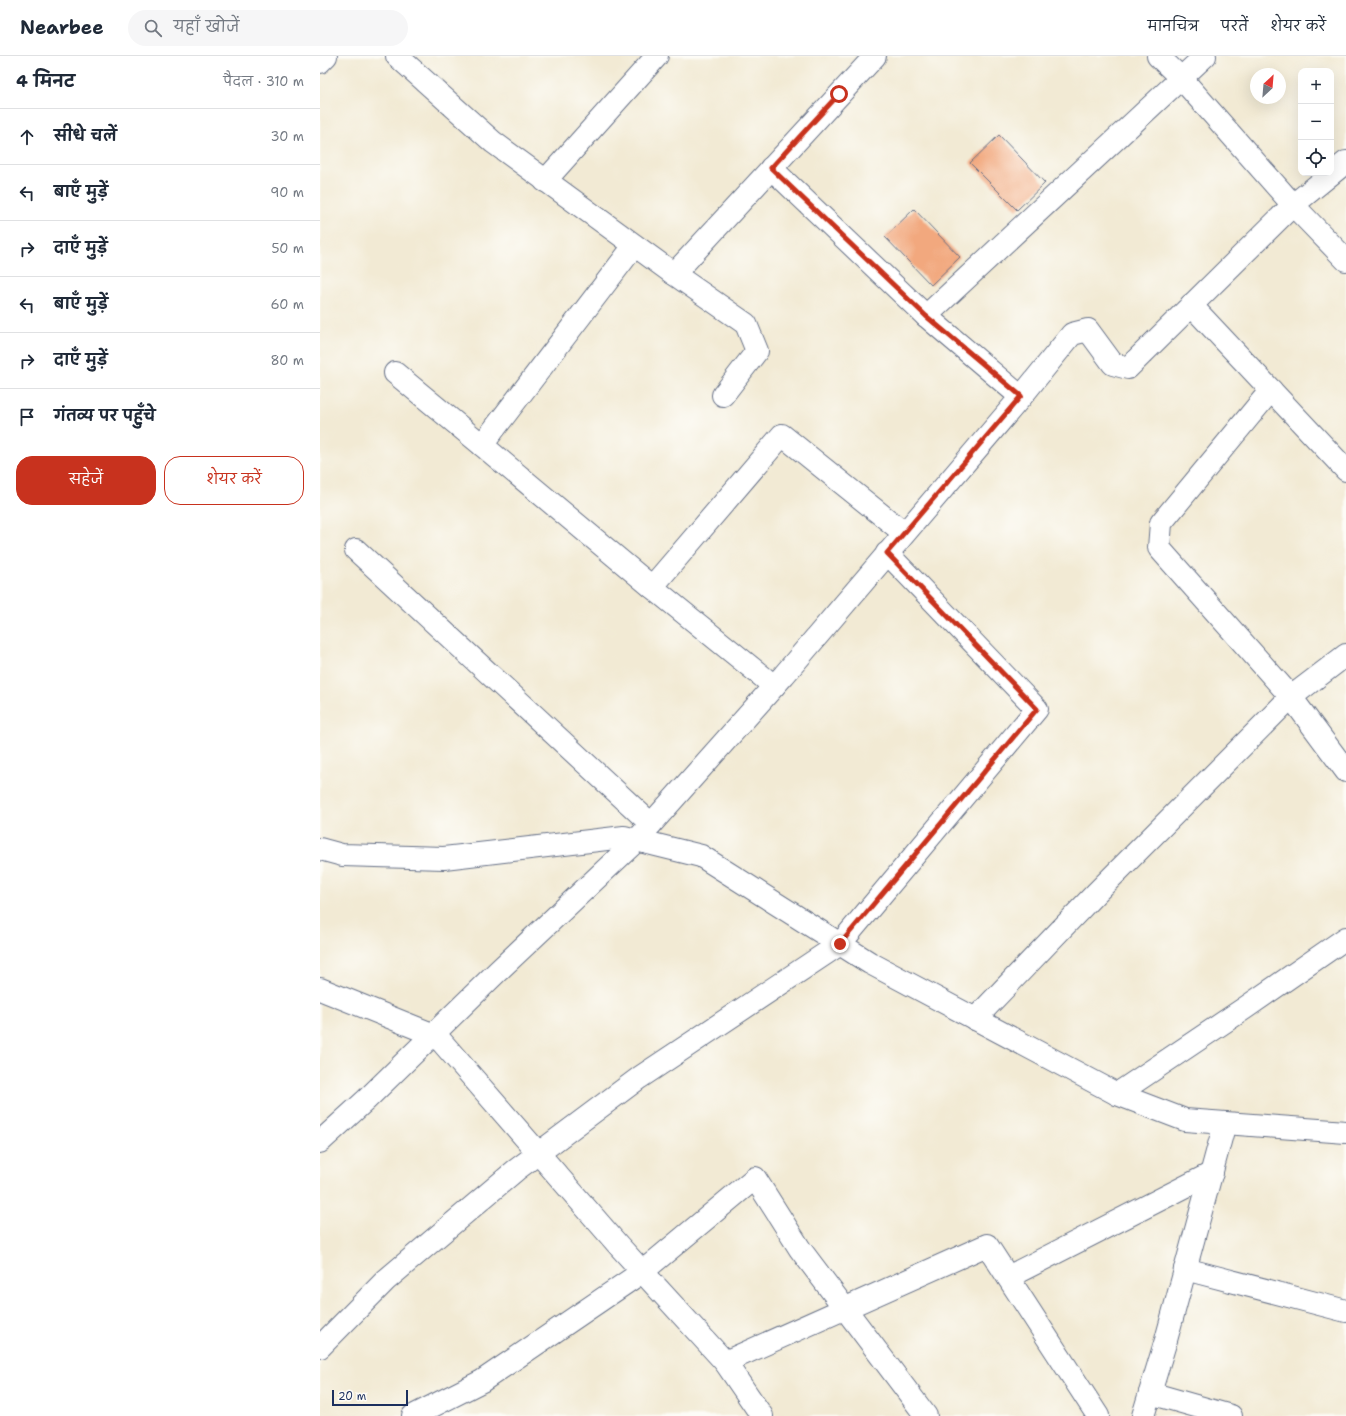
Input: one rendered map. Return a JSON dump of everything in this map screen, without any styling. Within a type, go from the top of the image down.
[{"type":"street","points":[[320,62],[326,56]]},
{"type":"street","points":[[397,56],[493,142],[634,246],[746,324],[757,351],[723,395]]},
{"type":"street","points":[[545,180],[657,56]]},
{"type":"street","points":[[674,274],[875,56]]},
{"type":"street","points":[[1158,56],[1182,79],[1293,206],[1346,260]]},
{"type":"street","points":[[926,316],[1205,56]]},
{"type":"street","points":[[320,1142],[366,1100],[434,1033],[636,841],[774,686],[1072,334],[1088,330],[1112,364],[1128,368],[1293,206],[1346,162]]},
{"type":"street","points":[[771,168],[926,316],[1021,396]]},
{"type":"street","points":[[482,445],[634,246]]},
{"type":"street","points":[[1191,305],[1346,470]]},
{"type":"street","points":[[395,373],[652,587],[774,686]]},
{"type":"street","points":[[1271,390],[1161,523],[1160,548],[1292,697],[1346,771]]},
{"type":"street","points":[[652,587],[782,435],[904,534]]},
{"type":"street","points":[[356,550],[651,824]]},
{"type":"street","points":[[320,1347],[386,1280],[539,1153],[639,1078],[840,944],[1037,709],[887,553]]},
{"type":"street","points":[[975,1019],[1096,893],[1292,697],[1346,655]]},
{"type":"street","points":[[320,849],[342,855],[444,858],[624,837],[701,856],[870,963],[1117,1094],[1185,1120],[1346,1132]]},
{"type":"street","points":[[1117,1094],[1346,938]]},
{"type":"street","points":[[320,989],[430,1033],[434,1033],[642,1272],[725,1362],[762,1416]]},
{"type":"street","points":[[1143,1416],[1225,1123]]},
{"type":"street","points":[[1008,1277],[1212,1173]]},
{"type":"street","points":[[413,1416],[482,1381],[642,1272],[755,1178],[800,1249],[926,1416]]},
{"type":"street","points":[[725,1362],[845,1307],[987,1245],[1098,1416]]},
{"type":"street","points":[[1185,1269],[1346,1311]]},
{"type":"street","points":[[1150,1393],[1231,1416]]},
{"type":"building","points":[[999,135],[1045,183],[1017,210],[970,163]]},
{"type":"building","points":[[914,209],[960,257],[931,285],[885,237]]},
{"type":"route","points":[[839,94],[771,168],[926,316],[1021,396],[887,553],[1037,709],[840,944]]}]
